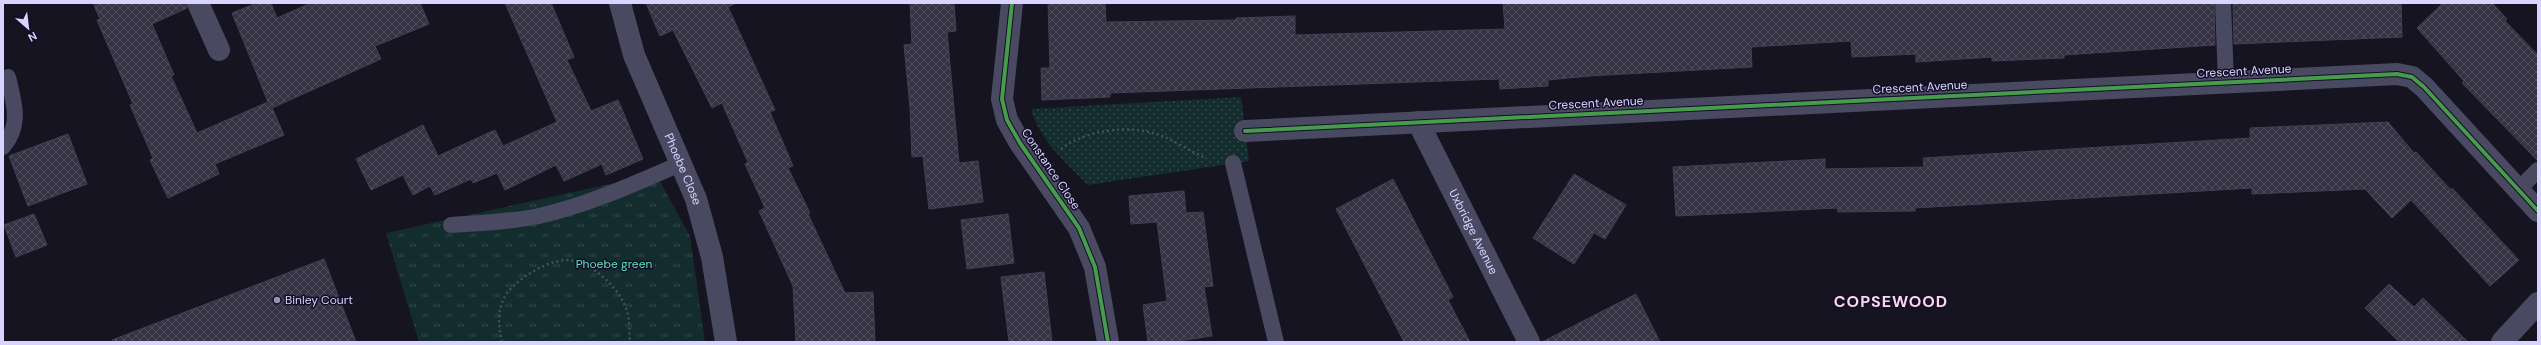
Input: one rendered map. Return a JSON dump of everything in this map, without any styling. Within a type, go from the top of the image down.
[{"type":"street","points":[[198,3],[219,50]]},
{"type":"street","name":"Phoebe Close","points":[[620,3],[634,55],[696,200],[712,257],[726,342]]},
{"type":"street","name":"Constance Close","points":[[1012,3],[1002,99],[1007,120],[1037,168],[1079,228],[1095,267],[1108,342]]},
{"type":"street","name":"Crescent Avenue","points":[[1244,131],[2397,74],[2412,77],[2424,87],[2538,211]]},
{"type":"street","name":"Uxbridge Avenue","points":[[1418,122],[1530,342]]},
{"type":"street","points":[[2502,342],[2538,303]]},
{"type":"lane","points":[[2223,3],[2226,82]]},
{"type":"lane","points":[[3,147],[10,138],[16,124],[8,77]]},
{"type":"lane","points":[[1233,163],[1276,342]]},
{"type":"lane","points":[[451,225],[496,222],[539,216],[625,188],[680,164]]},
{"type":"lane","points":[[2518,190],[2538,170]]},
{"type":"path","points":[[1037,168],[1068,144],[1090,136],[1131,130],[1154,133],[1204,157],[1226,164],[1233,163]]},
{"type":"path","points":[[502,342],[498,324],[503,299],[518,283],[542,265],[573,261],[596,273],[617,290],[628,314],[630,342]]},
{"type":"green space","points":[[1241,97],[1249,161],[1088,185],[1047,142],[1035,121],[1031,109]]},
{"type":"green space","name":"Phoebe green","points":[[656,174],[690,236],[705,342],[419,342],[386,233]]},
{"type":"building","points":[[93,3],[186,3],[187,8],[152,24],[174,75],[171,76],[197,133],[268,102],[232,13],[257,3],[271,3],[277,18],[311,3],[420,3],[429,24],[375,46],[381,59],[272,108],[284,135],[215,164],[219,174],[168,198],[150,160],[153,158],[130,105],[133,104],[97,20],[100,19]]},
{"type":"building","points":[[505,3],[551,3],[574,57],[567,60],[591,111],[618,100],[643,159],[606,175],[602,164],[564,181],[556,165],[505,190],[497,173],[473,183],[471,179],[435,195],[430,186],[413,195],[403,175],[371,190],[356,159],[423,125],[438,156],[495,130],[503,146],[557,122]]},
{"type":"building","points":[[646,3],[736,3],[728,7],[775,110],[770,112],[793,166],[788,168],[810,213],[808,214],[845,293],[873,292],[875,342],[796,342],[793,286],[759,211],[765,208],[745,164],[748,162],[722,103],[712,108],[673,30],[660,36]]},
{"type":"building","points":[[910,3],[954,3],[956,31],[947,32],[959,163],[978,161],[983,202],[929,209],[923,156],[912,157],[910,108],[904,45],[912,44]]},
{"type":"building","points":[[1048,3],[1105,3],[1106,22],[1236,20],[1236,18],[1295,16],[1295,35],[1505,29],[1503,3],[2214,3],[2215,45],[2064,55],[2064,58],[1992,61],[1992,57],[1916,62],[1916,54],[1852,57],[1851,41],[1751,47],[1752,67],[1589,76],[1548,80],[1548,86],[1500,89],[1499,79],[1110,93],[1110,97],[1042,100],[1041,68],[1050,68]]},
{"type":"building","points":[[2233,3],[2401,3],[2402,37],[2234,44]]},
{"type":"building","points":[[2443,3],[2492,3],[2507,19],[2505,21],[2538,55],[2538,161],[2462,83],[2464,81],[2417,28]]},
{"type":"building","points":[[2388,122],[2414,153],[2416,152],[2451,190],[2452,188],[2519,260],[2490,286],[2411,200],[2392,218],[2365,189],[2252,194],[2252,188],[1915,208],[1915,211],[1838,212],[1837,208],[1676,216],[1673,167],[1825,159],[1825,169],[1924,167],[1923,158],[2250,138],[2250,128]]},
{"type":"building","points":[[68,134],[87,184],[28,206],[9,156]]},
{"type":"building","points":[[1574,174],[1626,205],[1605,239],[1594,233],[1574,264],[1533,238]]},
{"type":"building","points":[[1393,179],[1453,297],[1448,300],[1470,342],[1404,342],[1336,209]]},
{"type":"building","points":[[1184,191],[1186,213],[1203,212],[1213,286],[1204,287],[1212,336],[1172,342],[1148,342],[1143,305],[1167,301],[1157,222],[1131,224],[1129,196]]},
{"type":"building","points":[[34,214],[47,245],[16,257],[4,225]]},
{"type":"building","points":[[1008,214],[1014,263],[967,269],[961,220]]},
{"type":"building","name":"Binley Court","points":[[324,259],[356,342],[113,342],[112,340]]},
{"type":"building","points":[[1044,272],[1052,342],[1009,342],[1001,277]]},
{"type":"building","points":[[2389,284],[2414,307],[2423,298],[2468,342],[2399,342],[2365,308]]},
{"type":"building","points":[[1636,294],[1660,342],[1542,342]]},
{"type":"cycle path","points":[[1012,3],[1002,99],[1007,120],[1020,143],[1079,228],[1095,267],[1108,342]]},
{"type":"cycle path","points":[[1245,131],[2397,74],[2412,77],[2424,87],[2538,211]]},
{"type":"place","name":"Binley Court","points":[[277,300]]},
{"type":"district","name":"COPSEWOOD","points":[[1891,301]]}]
